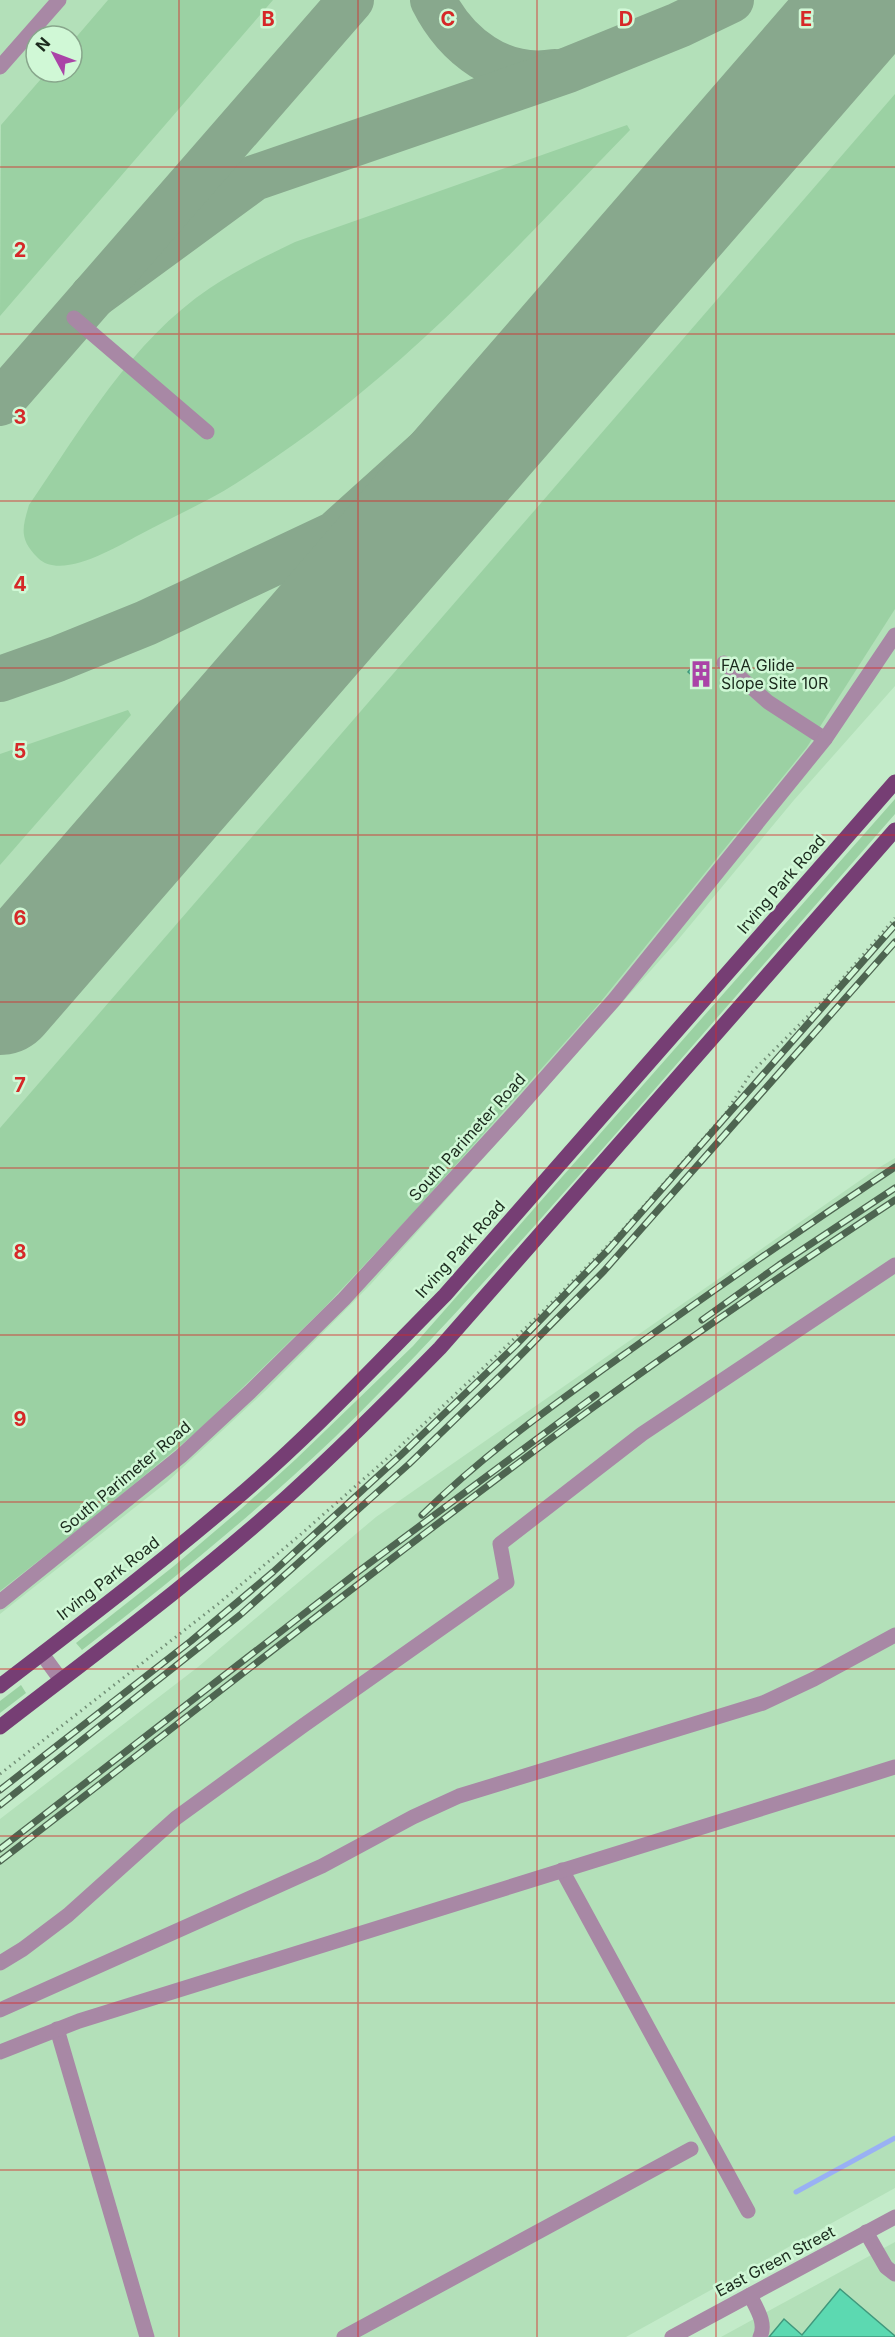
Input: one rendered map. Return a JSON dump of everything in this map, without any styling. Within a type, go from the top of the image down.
[{"type":"main road","name":"Irving Park Road","points":[[0,1686],[233,1501],[306,1435],[380,1362],[452,1286],[895,782]]},
{"type":"main road","points":[[0,1727],[222,1552],[286,1497],[440,1348],[895,830]]},
{"type":"street","points":[[0,67],[59,0]]},
{"type":"street","points":[[74,318],[207,432]]},
{"type":"street","name":"South Parimeter Road","points":[[0,1602],[181,1456],[344,1299],[614,1000],[825,739],[895,635]]},
{"type":"street","points":[[724,663],[768,702],[825,739]]},
{"type":"street","points":[[0,1963],[23,1949],[68,1915],[176,1818],[507,1582],[500,1544],[510,1536],[642,1434],[895,1265]]},
{"type":"street","points":[[0,2010],[322,1866],[413,1816],[459,1796],[763,1703],[814,1679],[895,1635]]},
{"type":"street","points":[[42,1654],[61,1680]]},
{"type":"street","points":[[0,2052],[57,2029],[895,1767]]},
{"type":"street","points":[[562,1870],[748,2211]]},
{"type":"street","points":[[57,2029],[147,2337]]},
{"type":"street","points":[[344,2337],[691,2149]]},
{"type":"street","name":"East Green Street","points":[[672,2337],[895,2217]]},
{"type":"street","points":[[866,2232],[886,2267],[895,2274]]},
{"type":"street","points":[[750,2295],[762,2322],[762,2332],[759,2337]]},
{"type":"path","points":[[0,1774],[218,1604],[300,1535],[392,1454],[536,1318],[618,1235],[725,1113],[752,1073],[824,1001],[895,918]]},
{"type":"shaded area","points":[[0,0],[895,0],[895,686],[794,800],[677,941],[371,1284],[266,1390],[167,1482],[0,1614]]},
{"type":"shaded area","points":[[108,0],[273,0],[0,316],[1,125],[37,84],[84,84],[84,28]]},
{"type":"shaded area","points":[[895,94],[895,609],[807,747],[598,1005],[413,1213],[323,1309],[199,1430],[97,1515],[0,1591],[0,1128]]},
{"type":"shaded area","points":[[627,125],[630,130],[449,314],[372,384],[296,443],[224,491],[103,554],[74,564],[60,566],[48,564],[32,551],[24,533],[29,505],[89,416],[156,333],[210,288],[241,269],[295,242]]},
{"type":"shaded area","points":[[128,710],[131,715],[0,865],[0,754]]},
{"type":"shaded area","points":[[895,799],[895,814],[545,1214],[406,1365],[334,1438],[273,1494],[179,1574],[82,1650],[76,1643],[174,1566],[241,1509],[413,1346]]},
{"type":"shaded area","points":[[895,1158],[895,2188],[626,2337],[0,2337],[0,1819],[198,1667],[376,1517]]},
{"type":"shaded area","points":[[21,1685],[26,1693],[0,1713],[0,1701]]},
{"type":"shaded area","points":[[895,2242],[895,2337],[721,2337]]},
{"type":"building","points":[[698,660],[708,668],[697,680],[688,672]]},
{"type":"building","points":[[840,2289],[895,2337],[769,2337],[784,2319],[802,2335]]},
{"type":"waterway","points":[[796,2192],[895,2138]]},
{"type":"taxiway","points":[[0,403],[351,0]]},
{"type":"taxiway","points":[[433,0],[454,32],[482,57],[516,71],[555,72]]},
{"type":"taxiway","points":[[93,296],[254,178],[568,70],[679,25],[731,0]]},
{"type":"taxiway","points":[[0,679],[146,623],[335,534],[556,335],[705,183]]},
{"type":"runway","points":[[0,997],[865,0]]},
{"type":"railway","points":[[0,1790],[191,1641],[273,1572],[401,1455],[516,1345],[609,1249],[895,925]]},
{"type":"railway","points":[[0,1805],[240,1615],[409,1464],[604,1271],[895,942]]},
{"type":"railway","points":[[422,1515],[498,1448],[551,1407],[730,1279],[895,1167]]},
{"type":"railway","points":[[702,1320],[779,1265],[895,1188]]},
{"type":"railway","points":[[0,1861],[516,1464],[742,1303],[895,1200]]},
{"type":"railway","points":[[0,1849],[359,1571],[596,1395]]},
{"type":"place","name":"FAA Glide Slope Site 10R","points":[[701,674]]}]
